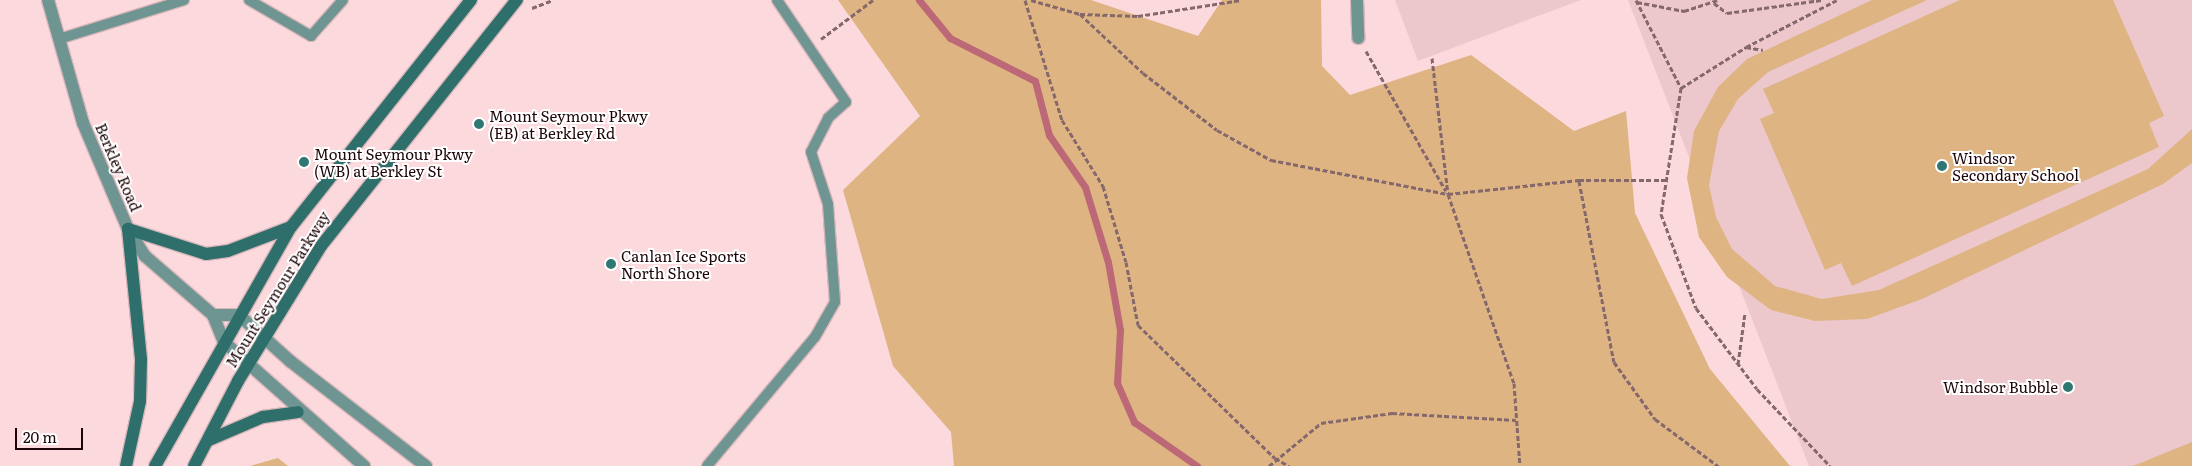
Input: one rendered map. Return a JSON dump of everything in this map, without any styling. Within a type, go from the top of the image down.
[{"type":"main road","name":"Mount Seymour Parkway","points":[[155,466],[290,227],[471,0]]},
{"type":"main road","name":"Mount Seymour Parkway","points":[[194,466],[250,363],[321,246],[358,195],[517,0]]},
{"type":"main road","points":[[126,466],[140,401],[141,359],[128,230],[206,254],[228,251],[290,227]]},
{"type":"main road","points":[[209,440],[263,417],[298,412]]},
{"type":"street","name":"Berkley Road","points":[[48,0],[83,123],[128,230],[145,256],[213,315],[224,342],[286,393],[298,412],[364,466]]},
{"type":"street","points":[[1357,0],[1358,38]]},
{"type":"street","points":[[213,315],[239,315],[265,338],[426,466]]},
{"type":"lane","points":[[59,39],[184,0]]},
{"type":"lane","points":[[249,0],[311,36],[343,0]]},
{"type":"lane","points":[[707,466],[815,336],[836,302],[828,204],[810,152],[828,118],[846,102],[811,47],[777,0]]},
{"type":"path","points":[[526,10],[553,0]]},
{"type":"path","points":[[811,47],[873,0]]},
{"type":"path","points":[[1025,0],[1062,120],[1103,186],[1126,262],[1138,325],[1276,458],[1289,466]]},
{"type":"path","points":[[1031,0],[1080,14],[1138,16],[1241,0]]},
{"type":"path","points":[[1636,1],[1684,11],[1715,2],[1727,13],[1820,0]]},
{"type":"path","points":[[1681,88],[1746,47],[1837,0]]},
{"type":"path","points":[[1636,1],[1681,88],[1661,214],[1696,308],[1738,364],[1830,466]]},
{"type":"path","points":[[1080,14],[1143,73],[1195,113],[1271,160],[1448,194],[1579,180],[1666,180]]},
{"type":"path","points":[[1358,38],[1448,194],[1514,383],[1520,466]]},
{"type":"path","points":[[1746,47],[1763,50]]},
{"type":"path","points":[[1432,58],[1448,194]]},
{"type":"path","points":[[1579,180],[1614,362],[1655,419],[1718,466]]},
{"type":"path","points":[[1738,364],[1745,313]]},
{"type":"path","points":[[1268,466],[1321,423],[1392,413],[1516,420]]},
{"type":"shaded area","points":[[838,0],[1091,0],[1198,36],[1222,0],[1321,0],[1322,66],[1350,95],[1471,55],[1574,131],[1626,111],[1635,213],[1710,369],[1790,466],[954,466],[951,432],[893,366],[843,190],[920,116]]},
{"type":"shaded area","points":[[1395,0],[1581,0],[1418,61]]},
{"type":"shaded area","name":"Windsor Secondary School","points":[[1628,0],[2192,0],[2192,466],[1809,466]]},
{"type":"shaded area","points":[[1872,0],[1927,0],[1768,72],[1738,99],[1719,131],[1709,185],[1716,217],[1732,249],[1775,286],[1822,299],[1879,290],[2148,169],[2192,129],[2192,163],[2163,184],[1922,299],[1867,319],[1815,321],[1771,310],[1727,277],[1699,237],[1687,178],[1694,131],[1718,87],[1747,59]]},
{"type":"shaded area","points":[[1960,0],[2113,0],[2164,116],[2149,123],[2159,147],[1852,286],[1841,263],[1825,270],[1760,119],[1774,113],[1763,89]]},
{"type":"shaded area","points":[[2192,442],[2192,466],[2133,466]]},
{"type":"shaded area","points":[[278,458],[288,466],[250,466]]},
{"type":"waterway","points":[[919,0],[950,38],[1035,81],[1049,135],[1085,187],[1108,262],[1120,330],[1117,383],[1134,422],[1197,466]]},
{"type":"place","name":"Mount Seymour Pkwy (EB) at Berkley Rd","points":[[479,124]]},
{"type":"place","name":"Mount Seymour Pkwy (WB) at Berkley St","points":[[304,162]]},
{"type":"place","name":"Windsor Secondary School","points":[[1942,166]]},
{"type":"place","name":"Canlan Ice Sports North Shore","points":[[611,264]]},
{"type":"place","name":"Windsor Bubble","points":[[2068,387]]}]
